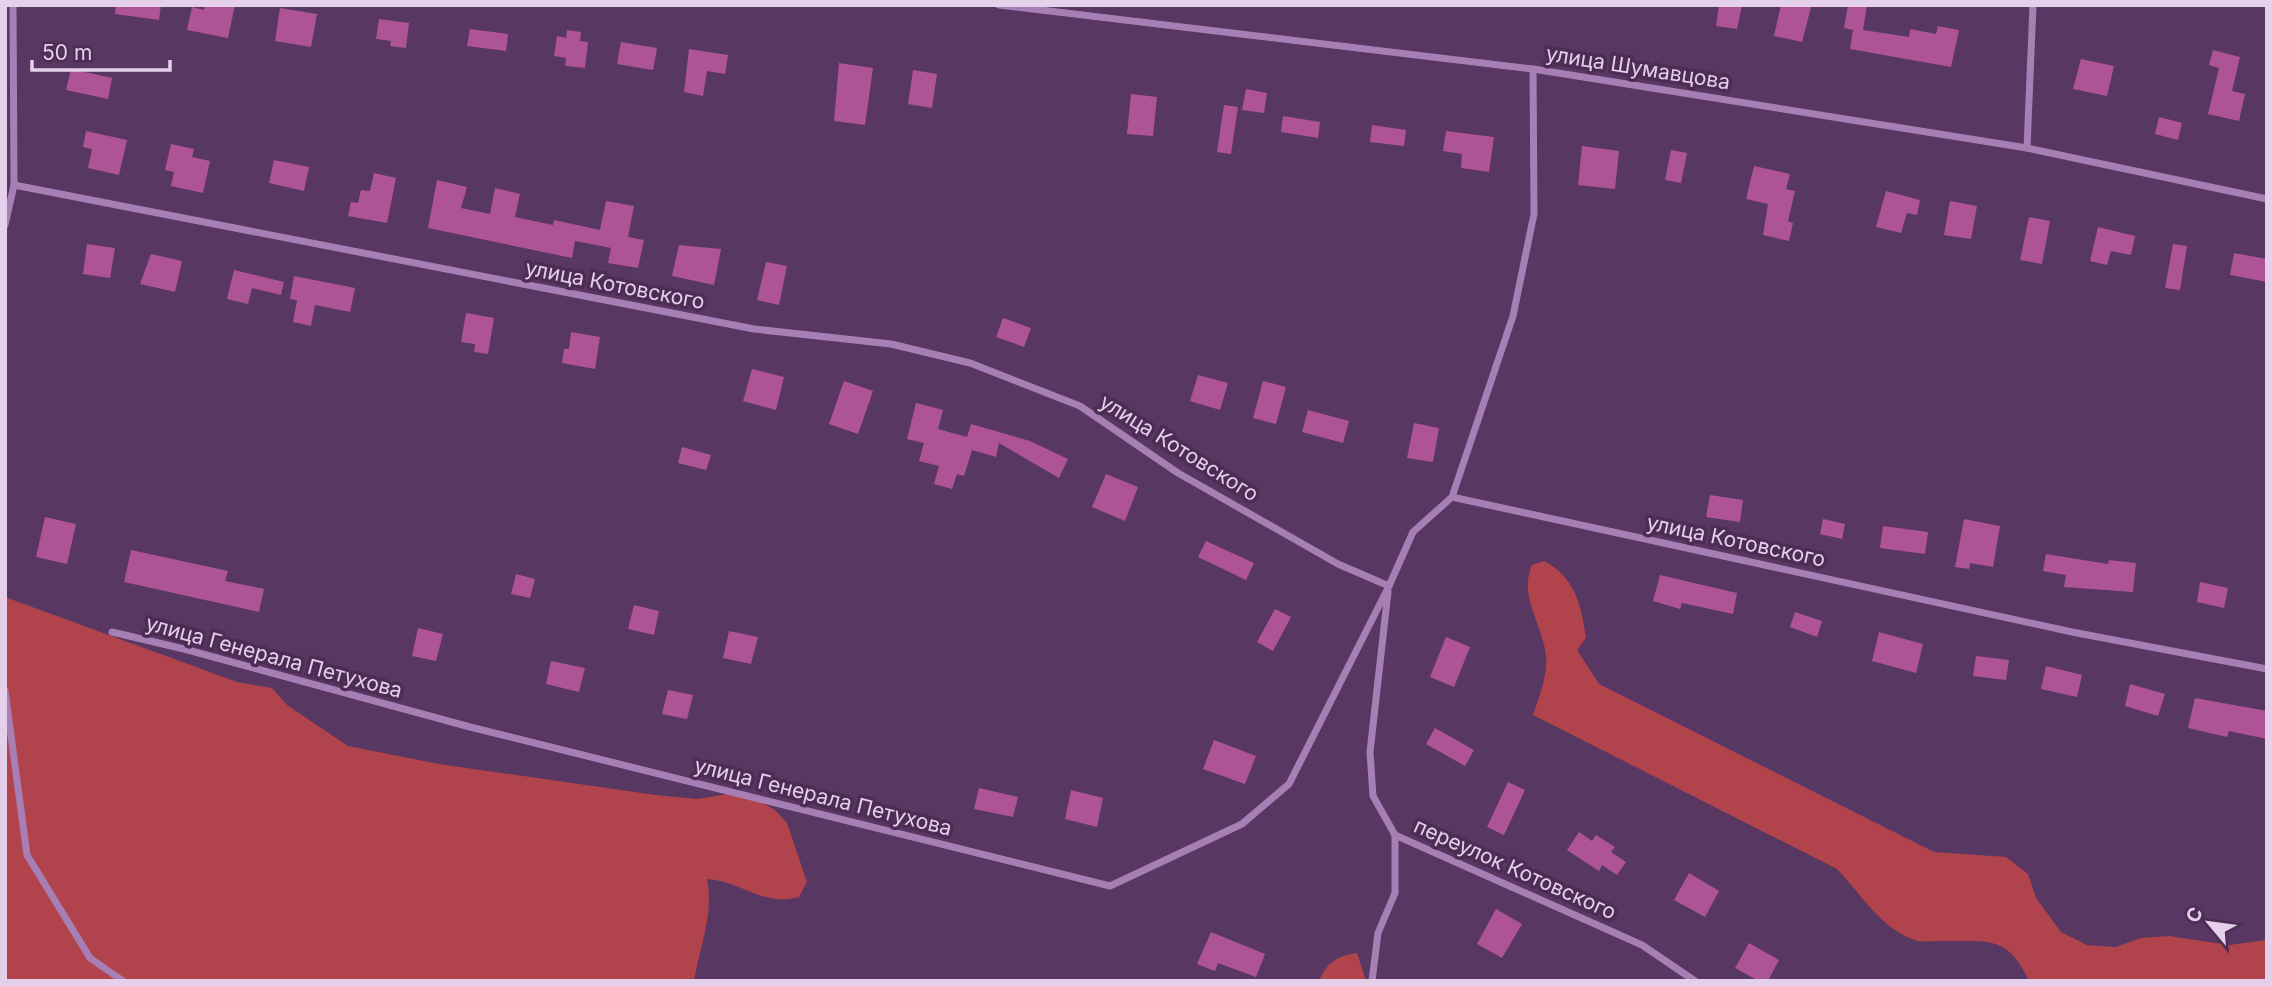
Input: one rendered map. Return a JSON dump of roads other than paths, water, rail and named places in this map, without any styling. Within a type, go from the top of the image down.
[{"type":"street","points":[[5,225],[14,185],[13,5]]},
{"type":"street","name":"улица Шумавцова","points":[[999,5],[1533,69],[2027,148],[2267,200]]},
{"type":"street","points":[[2027,148],[2033,5]]},
{"type":"street","points":[[1389,586],[1412,531],[1452,497],[1513,316],[1534,214],[1533,69]]},
{"type":"street","name":"улица Котовского","points":[[14,185],[754,329],[891,344],[970,363],[1080,406],[1178,473],[1338,564],[1389,586]]},
{"type":"street","name":"улица Котовского","points":[[1452,497],[2059,629],[2267,669]]},
{"type":"street","name":"улица Генерала Петухова","points":[[112,632],[470,727],[1110,886],[1242,824],[1289,784],[1389,586]]},
{"type":"street","name":"переулок Котовского","points":[[1389,586],[1370,752],[1373,796],[1395,835],[1642,945],[1695,981]]},
{"type":"street","points":[[5,691],[27,855],[90,958],[123,981]]},
{"type":"street","points":[[1372,981],[1378,933],[1395,893],[1395,835]]}]
